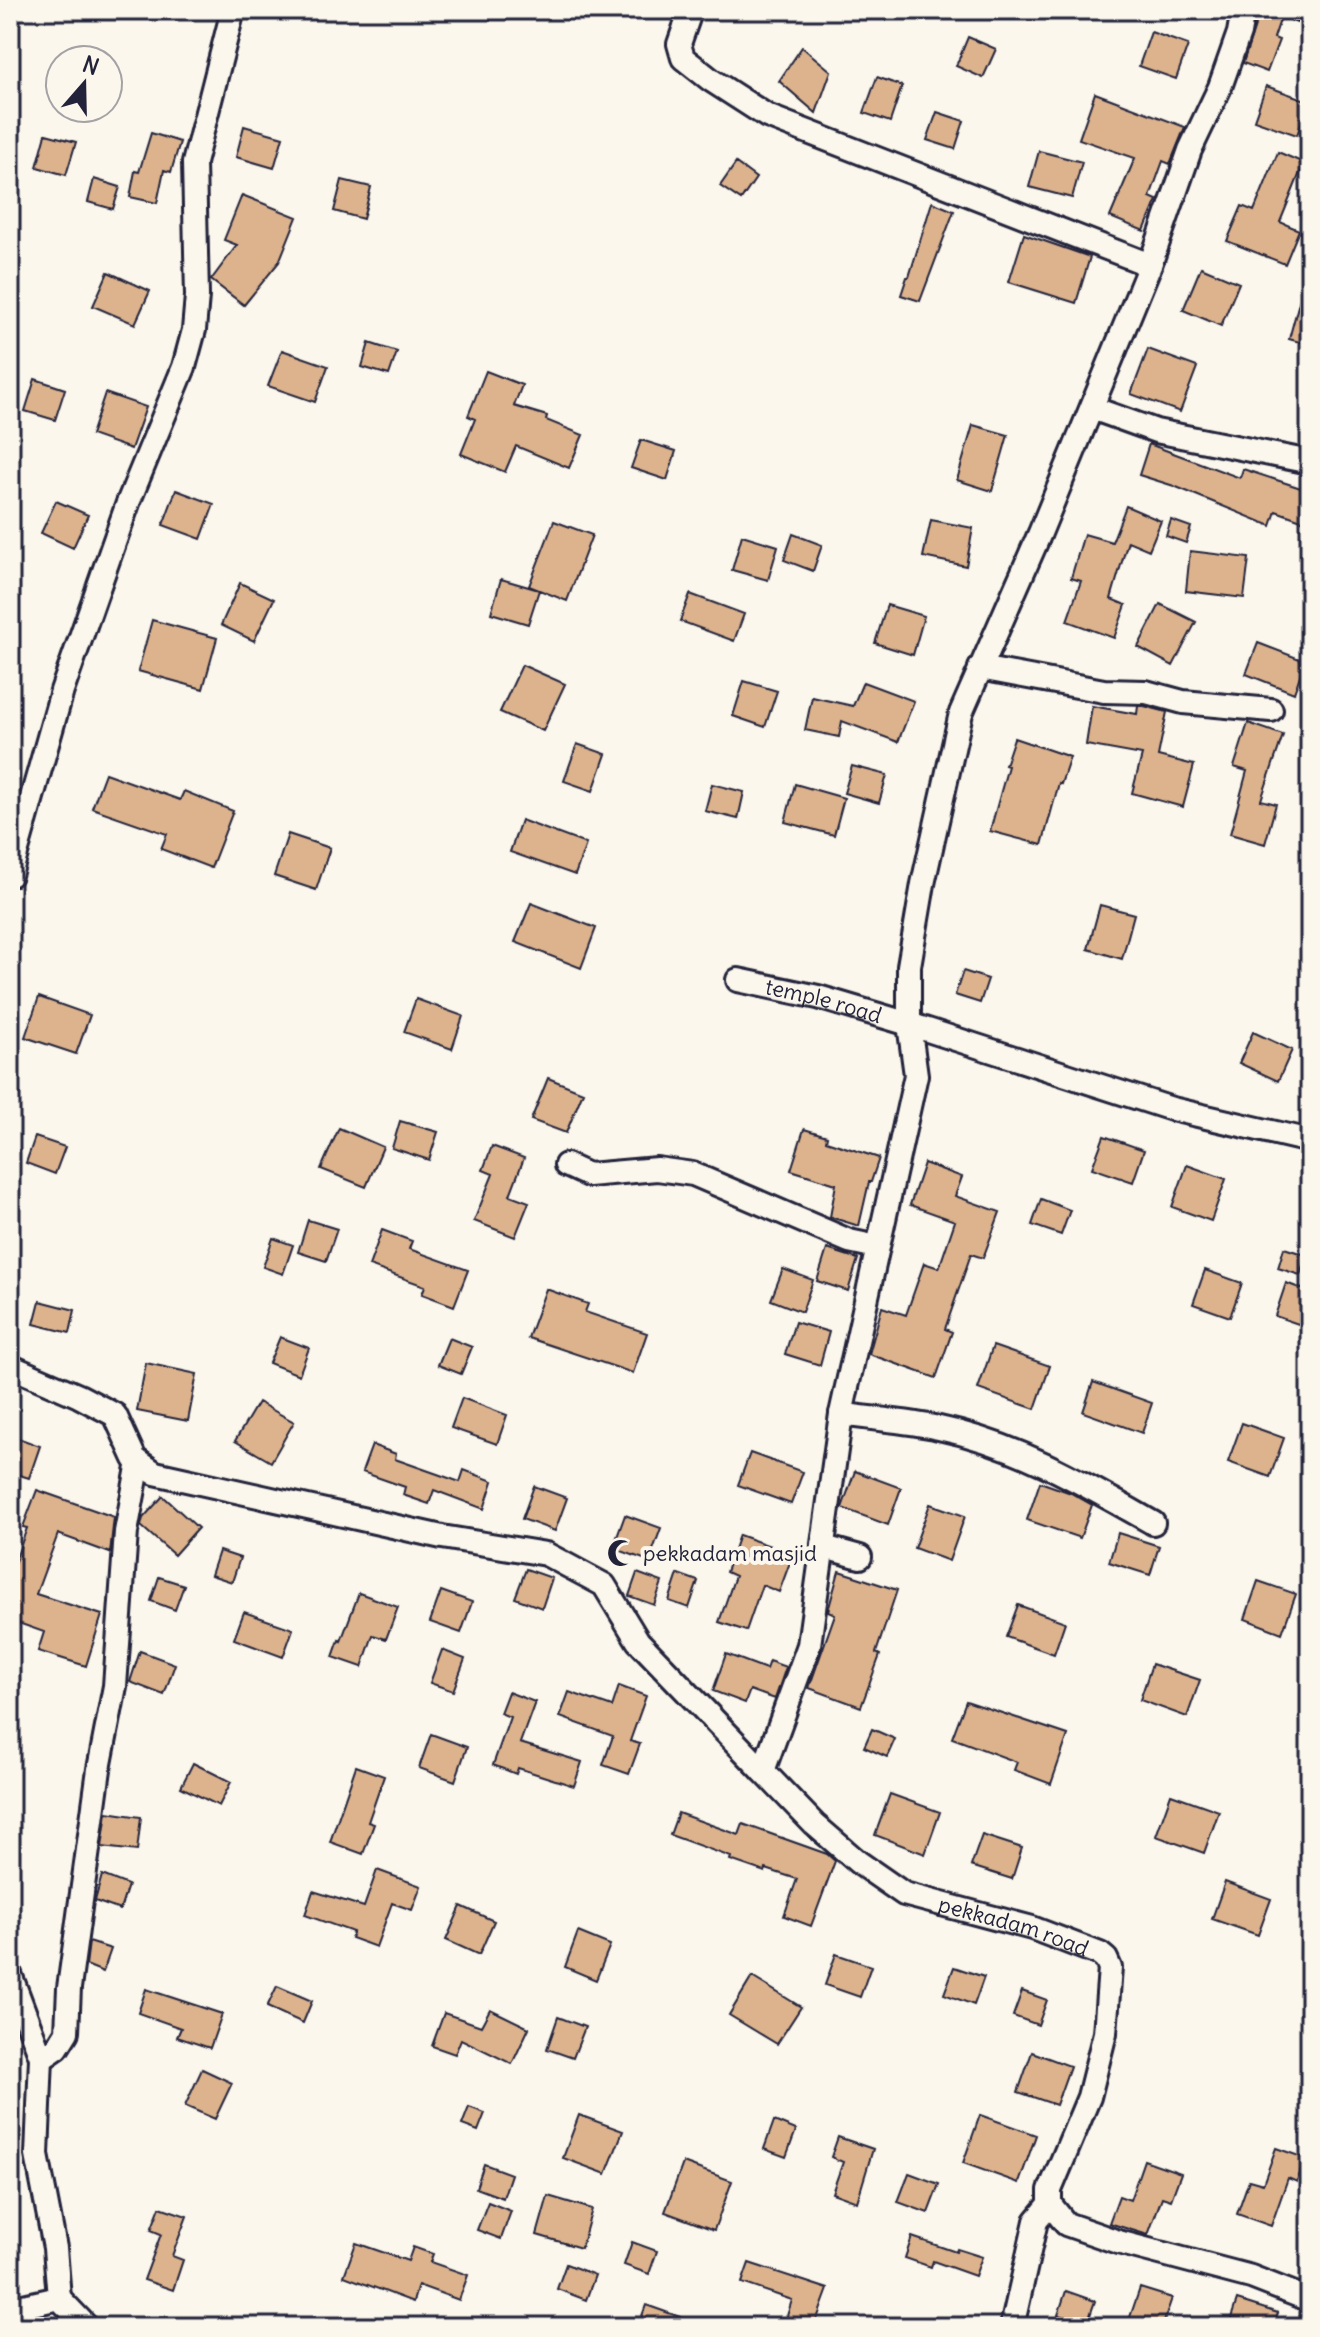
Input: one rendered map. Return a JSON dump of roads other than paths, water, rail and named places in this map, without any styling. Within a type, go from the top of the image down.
[{"type":"street","points":[[10,875],[62,691],[128,503],[184,367],[194,330],[197,296],[194,163],[233,10]]},
{"type":"street","points":[[685,10],[688,18],[679,44],[683,58],[767,116],[1150,265]]},
{"type":"street","points":[[10,1366],[115,1415],[135,1459],[155,1473],[442,1537],[546,1554],[604,1585],[638,1641],[763,1771],[809,1645],[841,1414],[916,1075],[909,1024],[909,966],[923,884],[961,713],[1150,265],[1190,150],[1220,87],[1239,33],[1243,10]]},
{"type":"street","points":[[1299,10],[1310,13]]},
{"type":"street","points":[[1092,408],[1156,431],[1310,462]]},
{"type":"street","points":[[980,668],[1104,691],[1146,692],[1183,702],[1271,710]]},
{"type":"street","name":"temple road","points":[[738,980],[818,997],[909,1024],[1172,1109],[1310,1141]]},
{"type":"street","points":[[566,1165],[588,1175],[657,1169],[693,1174],[849,1241],[877,1247]]},
{"type":"street","points":[[841,1414],[940,1428],[1020,1452],[1080,1481],[1153,1523]]},
{"type":"street","points":[[41,2059],[57,2048],[67,2032],[69,1988],[99,1769],[115,1686],[126,1532],[139,1462]]},
{"type":"street","points":[[824,1547],[860,1557]]},
{"type":"street","name":"pekkadam road","points":[[763,1771],[814,1824],[858,1862],[904,1894],[1032,1928],[1106,1959],[1110,1968],[1105,2033],[1089,2097],[1050,2190],[1050,2204]]},
{"type":"street","points":[[10,1974],[41,2059],[37,2155],[55,2248],[59,2298],[87,2327]]},
{"type":"street","points":[[1012,2327],[1024,2263],[1036,2221],[1050,2204],[1066,2224],[1118,2242],[1251,2277],[1310,2300]]},
{"type":"street","points":[[10,2309],[59,2298]]},
{"type":"place","name":"pekkadam masjid","points":[[621,1553]]}]
